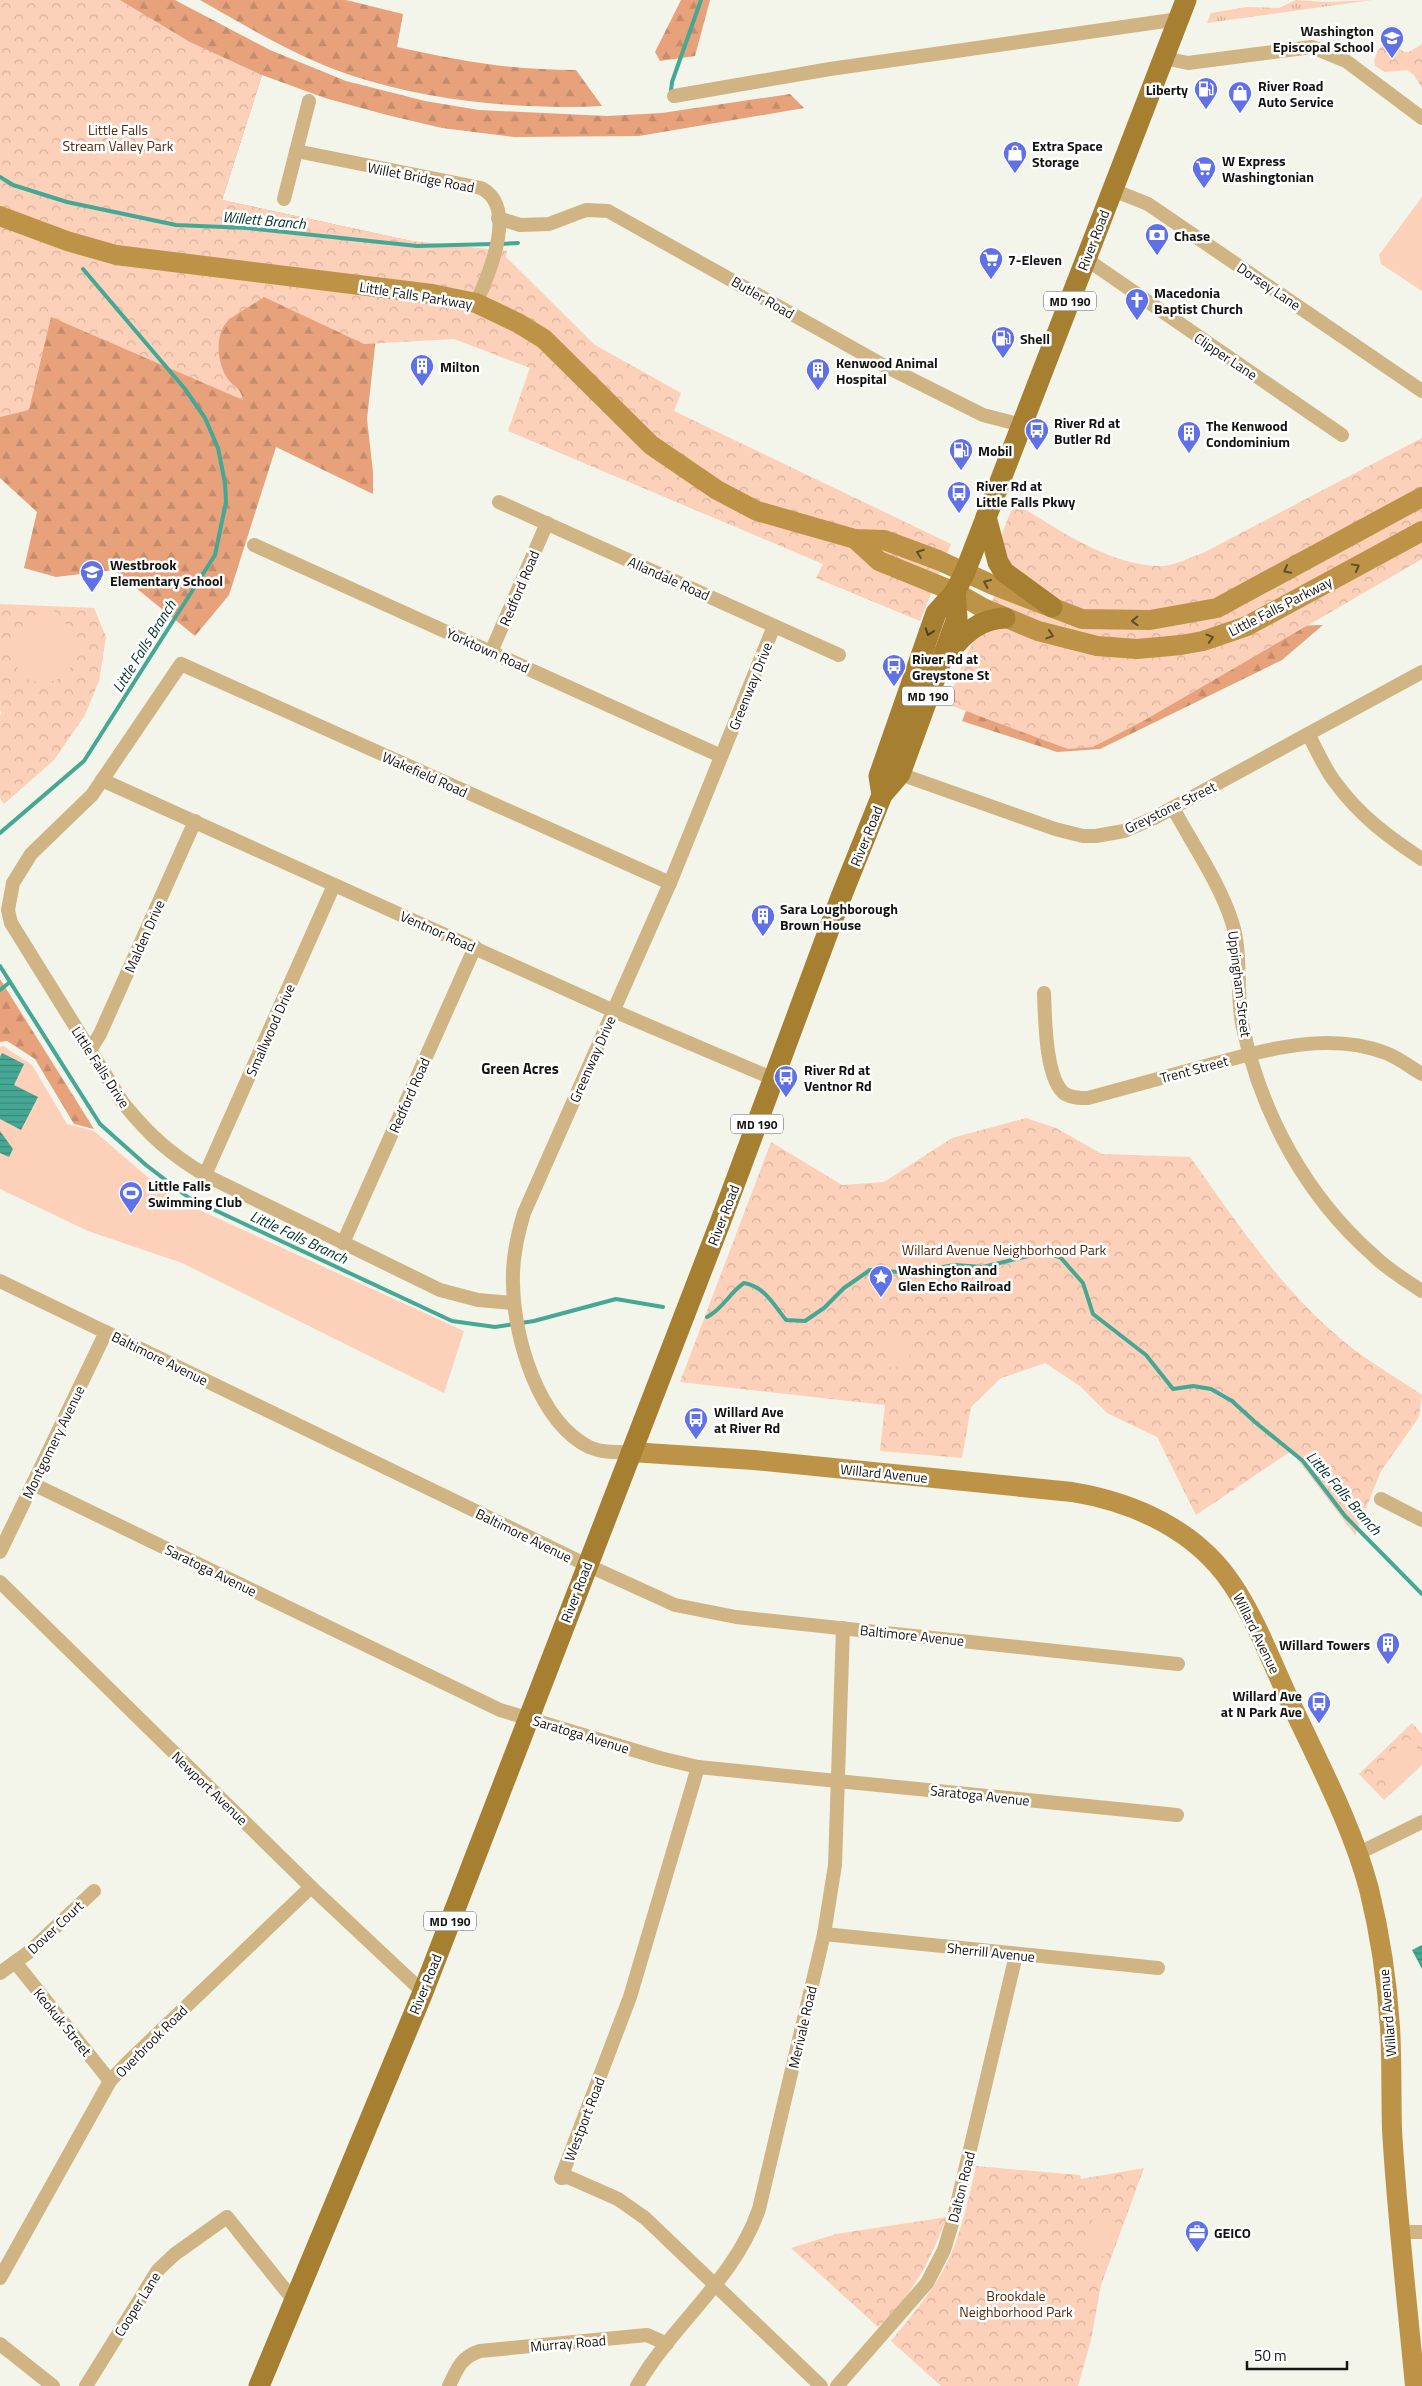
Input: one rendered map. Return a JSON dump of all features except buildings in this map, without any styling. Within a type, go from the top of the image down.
[{"type":"main road","name":"River Road","points":[[882,794],[879,776],[936,613],[955,592],[965,572],[1183,9]]},
{"type":"main road","name":"Little Falls Parkway","points":[[0,216],[67,241],[116,255],[432,294],[476,304],[518,323],[544,339],[650,445],[717,490],[757,510],[855,539],[884,540],[1082,618],[1127,621],[1173,618],[1217,608],[1422,497]]},
{"type":"main road","points":[[986,517],[998,562],[1004,572],[1052,607]]},
{"type":"main road","name":"Little Falls Parkway","points":[[855,539],[879,561],[955,592],[1005,618],[1057,638],[1097,646],[1137,649],[1181,645],[1218,636],[1247,626],[1422,531]]},
{"type":"main road","name":"River Road","points":[[260,2386],[423,1992],[774,1079],[841,897],[882,794],[900,774],[957,618],[955,592]]},
{"type":"main road","points":[[940,664],[960,639],[974,627],[989,620],[1005,618]]},
{"type":"main road","points":[[900,774],[892,760],[907,716],[906,697]]},
{"type":"main road","name":"Willard Avenue","points":[[630,1452],[754,1460],[1072,1492],[1110,1499],[1157,1518],[1204,1552],[1223,1572],[1252,1618],[1326,1780],[1357,1854],[1372,1904],[1387,1988],[1392,2129],[1415,2386]]},
{"type":"street","points":[[674,96],[1183,9]]},
{"type":"street","points":[[1164,58],[1188,63],[1312,47],[1346,61],[1422,118]]},
{"type":"street","points":[[284,199],[309,102]]},
{"type":"street","name":"Willet Bridge Road","points":[[296,151],[481,188],[489,192],[493,198],[498,218],[497,252],[476,304]]},
{"type":"street","name":"Dorsey Lane","points":[[1113,190],[1148,204],[1422,391]]},
{"type":"street","name":"Butler Road","points":[[498,218],[520,225],[549,224],[586,210],[608,211],[883,365],[983,415],[1022,425]]},
{"type":"street","name":"Clipper Lane","points":[[1086,259],[1342,435]]},
{"type":"street","name":"Allandale Road","points":[[499,502],[839,655]]},
{"type":"street","name":"Redford Road","points":[[491,652],[547,523]]},
{"type":"street","name":"Yorktown Road","points":[[254,545],[721,756]]},
{"type":"street","name":"Greenway Drive","points":[[630,1452],[610,1453],[590,1448],[567,1430],[544,1400],[517,1332],[514,1309],[514,1262],[524,1213],[670,883],[774,626]]},
{"type":"street","name":"Little Falls Drive","points":[[181,664],[92,795],[31,854],[13,883],[8,910],[11,923],[123,1104],[143,1128],[172,1154],[205,1175],[440,1290],[514,1309]]},
{"type":"street","name":"Wakefield Road","points":[[181,664],[670,883]]},
{"type":"street","name":"Greystone Street","points":[[900,774],[1055,829],[1083,836],[1096,836],[1124,831],[1173,808],[1422,672]]},
{"type":"street","points":[[1308,734],[1334,781],[1360,813],[1389,838],[1422,859]]},
{"type":"street","name":"Ventnor Road","points":[[102,780],[614,1011],[774,1079]]},
{"type":"street","name":"Uppingham Street","points":[[1173,808],[1218,891],[1232,924],[1243,1028],[1262,1094],[1280,1134],[1326,1207],[1374,1257],[1422,1290]]},
{"type":"street","name":"Malden Drive","points":[[90,1050],[100,1034],[196,821]]},
{"type":"street","name":"Smallwood Drive","points":[[205,1175],[334,885]]},
{"type":"street","name":"Redford Road","points":[[343,1243],[475,947]]},
{"type":"street","name":"Trent Street","points":[[1044,993],[1046,1031],[1053,1074],[1057,1086],[1066,1094],[1076,1098],[1088,1098],[1250,1054],[1295,1044],[1338,1044],[1386,1053],[1422,1074]]},
{"type":"street","name":"Baltimore Avenue","points":[[0,1281],[587,1566],[675,1605],[736,1617],[1178,1664]]},
{"type":"street","name":"Montgomery Avenue","points":[[0,1552],[106,1332]]},
{"type":"street","name":"Saratoga Avenue","points":[[33,1484],[500,1710],[660,1758],[698,1767],[1177,1815]]},
{"type":"street","points":[[1381,1499],[1422,1520]]},
{"type":"street","name":"Newport Avenue","points":[[0,1583],[311,1887],[423,1992]]},
{"type":"street","name":"Merivale Road","points":[[637,2386],[667,2344],[739,2254],[751,2233],[759,2209],[824,1934],[835,1865],[843,1628]]},
{"type":"street","name":"Westport Road","points":[[698,1767],[630,1996],[561,2178],[568,2177],[618,2199],[645,2218],[821,2386]]},
{"type":"street","points":[[1357,1854],[1422,1822]]},
{"type":"street","name":"Overbrook Road","points":[[0,2278],[110,2081],[127,2062],[311,1887]]},
{"type":"street","name":"Dover Court","points":[[0,1973],[29,1952],[94,1891]]},
{"type":"street","name":"Sherrill Avenue","points":[[824,1934],[1158,1968]]},
{"type":"street","name":"Dalton Road","points":[[837,2386],[927,2283],[944,2250],[954,2217],[1016,1955]]},
{"type":"street","name":"Keokuk Street","points":[[16,1962],[110,2081]]},
{"type":"street","name":"Cooper Lane","points":[[86,2386],[158,2270],[174,2254],[227,2217],[295,2302]]},
{"type":"street","points":[[1401,2232],[1422,2232]]},
{"type":"street","name":"Murray Road","points":[[450,2386],[457,2370],[468,2355],[480,2351],[647,2335],[667,2344]]},
{"type":"street","points":[[0,2344],[53,2386]]},
{"type":"green space","points":[[0,0],[175,0],[270,50],[346,81],[425,101],[479,110],[607,116],[662,113],[790,94],[804,108],[639,136],[514,137],[442,128],[387,115],[325,98],[262,75],[222,200],[481,256],[376,337],[367,419],[373,472],[373,494],[276,447],[229,595],[195,636],[114,570],[56,577],[24,568],[37,512],[0,478]]},
{"type":"green space","name":"Little Falls Stream Valley Park","points":[[0,0],[120,0],[190,42],[262,75],[222,200],[412,241],[507,251],[506,257],[595,345],[681,393],[674,411],[951,544],[920,621],[816,578],[823,564],[508,431],[530,368],[454,339],[364,344],[264,297],[228,321],[219,341],[221,366],[224,373],[239,390],[243,400],[51,317],[29,410],[0,417]]},
{"type":"green space","points":[[200,0],[346,0],[403,14],[397,47],[486,64],[552,70],[576,70],[602,106],[507,105],[475,102],[380,84],[311,60]]},
{"type":"green space","points":[[681,0],[710,0],[695,56],[660,61],[655,52]]},
{"type":"green space","points":[[1296,0],[1326,2],[1372,0],[1207,23],[1211,13],[1247,7],[1279,8]]},
{"type":"green space","points":[[1387,43],[1395,45],[1404,52],[1409,52],[1422,44],[1422,88],[1414,75],[1407,70],[1385,72],[1375,66],[1374,61],[1378,50]]},
{"type":"green space","points":[[1422,197],[1422,291],[1381,264],[1379,255]]},
{"type":"green space","points":[[1422,438],[1422,559],[1145,720],[1093,747],[1068,749],[947,704],[962,665],[1006,572],[1000,539],[1014,503],[1067,535],[1104,553],[1143,565],[1163,566],[1178,563],[1203,553]]},
{"type":"green space","points":[[0,604],[94,608],[106,637],[99,681],[85,715],[54,760],[4,804],[0,798],[0,715],[2,713],[0,711]]},
{"type":"green space","points":[[54,611],[79,638],[71,667],[64,676],[55,680],[46,682],[32,681],[22,674],[16,663],[14,650],[17,636],[24,624],[36,615]]},
{"type":"green space","points":[[1323,625],[1282,660],[1100,749],[1057,752],[962,721],[996,634]]},
{"type":"green space","points":[[0,979],[94,1129],[74,1124],[35,1059],[7,1041],[0,1042]]},
{"type":"green space","name":"Little Falls Swimming Club","points":[[3,1046],[32,1065],[67,1124],[94,1131],[171,1197],[464,1331],[444,1393],[182,1263],[88,1231],[0,1189],[0,1047]]},
{"type":"green space","name":"Willard Avenue Neighborhood Park","points":[[1026,1118],[1056,1128],[1102,1154],[1190,1157],[1264,1258],[1306,1306],[1352,1348],[1422,1395],[1419,1417],[1381,1471],[1355,1535],[1291,1451],[1196,1515],[1157,1437],[1107,1413],[1080,1386],[1045,1363],[1001,1378],[971,1407],[962,1458],[880,1451],[885,1405],[680,1382],[771,1142],[842,1185],[884,1182],[952,1138]]},
{"type":"green space","points":[[906,1339],[911,1364],[887,1368],[883,1344]]},
{"type":"green space","points":[[1412,1723],[1422,1734],[1422,1765],[1384,1800],[1359,1774]]},
{"type":"green space","points":[[1408,1737],[1422,1754],[1389,1786],[1374,1770]]},
{"type":"green space","name":"Brookdale Neighborhood Park","points":[[976,2166],[1080,2175],[1081,2179],[1144,2168],[1101,2285],[1091,2340],[1078,2386],[941,2386],[891,2341],[930,2292],[949,2259],[968,2201]]},
{"type":"green space","points":[[1095,2214],[1119,2224],[1105,2257],[1081,2247]]},
{"type":"green space","name":"Brookdale Neighborhood Park","points":[[947,2217],[934,2249],[911,2290],[891,2315],[878,2327],[791,2248],[836,2234]]},
{"type":"green space","points":[[985,2299],[1022,2302],[1020,2322],[984,2319]]},
{"type":"water","points":[[2,1053],[24,1064],[14,1085],[38,1097],[21,1130],[0,1119],[0,1057]]},
{"type":"water","points":[[0,1131],[13,1149],[9,1157],[0,1153]]},
{"type":"water","points":[[1422,1945],[1422,1969],[1412,1950]]},
{"type":"waterway","name":"Willett Branch","points":[[671,91],[672,82],[701,0]]},
{"type":"waterway","name":"Willett Branch","points":[[0,177],[13,185],[67,202],[176,225],[247,228],[417,246],[493,244]]},
{"type":"waterway","name":"Willett Branch","points":[[500,244],[518,243]]},
{"type":"waterway","name":"Little Falls Branch","points":[[0,833],[84,761],[215,555],[226,502],[225,483],[218,448],[205,418],[185,389],[83,269]]},
{"type":"waterway","name":"Little Falls Branch","points":[[0,966],[100,1124],[146,1165],[189,1198],[452,1321],[495,1327],[534,1321],[616,1299],[663,1307]]},
{"type":"waterway","points":[[0,990],[10,982]]},
{"type":"waterway","name":"Little Falls Branch","points":[[707,1317],[718,1309],[744,1283],[763,1292],[786,1320],[805,1321],[824,1308],[844,1288],[870,1270],[913,1273],[954,1265],[983,1267],[1045,1252],[1061,1258],[1083,1283],[1093,1314],[1146,1355],[1173,1389],[1193,1386],[1211,1389],[1232,1401],[1303,1461],[1345,1516],[1422,1594]]},
{"type":"place","name":"Washington Episcopal School","points":[[1392,59]]},
{"type":"place","name":"Liberty","points":[[1206,110]]},
{"type":"place","name":"River Road Auto Service","points":[[1240,114]]},
{"type":"place","name":"Extra Space Storage","points":[[1015,174]]},
{"type":"place","name":"W Express Washingtonian","points":[[1204,189]]},
{"type":"place","name":"Chase","points":[[1157,256]]},
{"type":"place","name":"7-Eleven","points":[[991,280]]},
{"type":"place","name":"Macedonia Baptist Church","points":[[1137,321]]},
{"type":"place","name":"Shell","points":[[1003,359]]},
{"type":"place","name":"Milton","points":[[422,387]]},
{"type":"place","name":"Kenwood Animal Hospital","points":[[818,391]]},
{"type":"place","name":"River Rd at Butler Rd","points":[[1037,451]]},
{"type":"place","name":"The Kenwood Condominium","points":[[1189,454]]},
{"type":"place","name":"Mobil","points":[[961,471]]},
{"type":"place","name":"River Rd at Little Falls Pkwy","points":[[959,514]]},
{"type":"place","name":"Westbrook Elementary School","points":[[92,593]]},
{"type":"place","name":"River Rd at Greystone St","points":[[894,687]]},
{"type":"place","name":"Sara Loughborough Brown House","points":[[763,937]]},
{"type":"place","name":"River Rd at Ventnor Rd","points":[[786,1098]]},
{"type":"place","name":"Little Falls Swimming Club","points":[[131,1214]]},
{"type":"place","name":"Washington and Glen Echo Railroad","points":[[881,1298]]},
{"type":"place","name":"Willard Ave at River Rd","points":[[696,1440]]},
{"type":"place","name":"Willard Towers","points":[[1388,1665]]},
{"type":"place","name":"Willard Ave at N Park Ave","points":[[1319,1724]]},
{"type":"place","name":"GEICO","points":[[1197,2253]]},
{"type":"district","name":"Green Acres","points":[[520,1068]]}]
